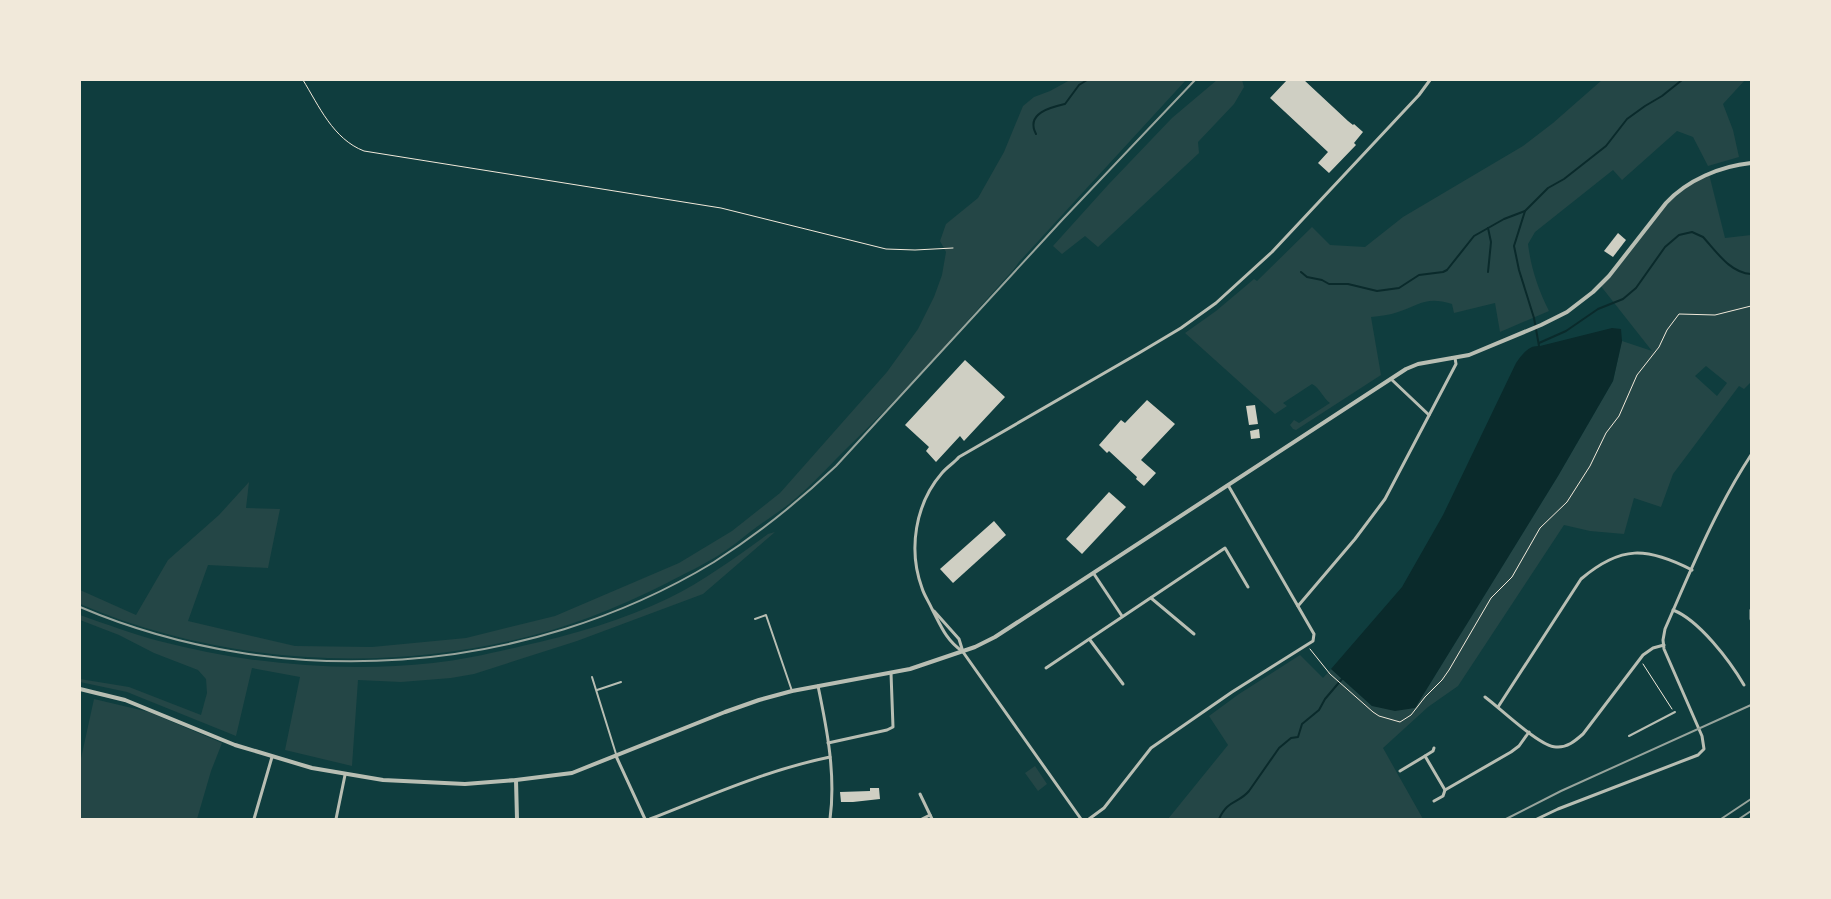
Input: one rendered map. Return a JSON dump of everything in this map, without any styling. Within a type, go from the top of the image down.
[{"type":"street","points":[[963,652],[959,639],[934,611],[922,589],[916,569],[914,548],[918,517],[929,492],[942,474],[959,457],[1147,348],[1216,303],[1272,252],[1419,95],[1430,80]]},
{"type":"street","points":[[80,689],[125,700],[272,758],[345,775],[383,780],[465,784],[572,773],[725,712],[792,691],[910,669],[963,652],[995,637],[1406,369],[1418,364],[1469,355],[1567,312],[1600,286],[1676,193],[1691,182],[1714,172],[1751,163]]},
{"type":"street","points":[[1298,606],[1355,539],[1385,499],[1456,364],[1455,358]]},
{"type":"street","points":[[1391,379],[1429,414]]},
{"type":"street","points":[[1537,819],[1558,809],[1698,755],[1704,749],[1697,723],[1664,645],[1665,629],[1725,497],[1751,456]]},
{"type":"street","points":[[1089,819],[1104,808],[1151,748],[1232,692],[1313,641],[1314,634],[1228,485]]},
{"type":"street","points":[[1046,668],[1225,548],[1248,587]]},
{"type":"street","points":[[1498,707],[1581,579],[1596,566],[1621,555],[1635,553],[1653,554],[1672,560],[1692,570]]},
{"type":"street","points":[[1094,574],[1122,616]]},
{"type":"street","points":[[1151,598],[1194,634]]},
{"type":"street","points":[[1674,610],[1691,619],[1731,666],[1744,685]]},
{"type":"street","points":[[1751,610],[1751,619]]},
{"type":"street","points":[[934,611],[934,616],[951,643],[963,652],[1082,819]]},
{"type":"street","points":[[1090,640],[1123,684]]},
{"type":"street","points":[[1486,697],[1540,741],[1555,748],[1566,746],[1583,734],[1640,659],[1653,648],[1664,645]]},
{"type":"street","points":[[828,743],[888,730],[893,727],[891,673]]},
{"type":"street","points":[[818,686],[830,757],[832,799],[830,819]]},
{"type":"street","points":[[1434,801],[1443,796],[1446,790],[1511,752],[1519,746],[1528,732]]},
{"type":"street","points":[[1400,770],[1433,751],[1434,748]]},
{"type":"street","points":[[616,756],[645,819]]},
{"type":"street","points":[[1425,756],[1446,790]]},
{"type":"street","points":[[650,819],[794,764],[830,757]]},
{"type":"street","points":[[254,819],[272,758]]},
{"type":"street","points":[[336,819],[345,775]]},
{"type":"street","points":[[516,780],[517,819]]},
{"type":"street","points":[[920,794],[931,817],[922,819]]},
{"type":"lane","points":[[755,620],[766,615],[792,691]]},
{"type":"lane","points":[[592,677],[616,756]]},
{"type":"lane","points":[[597,690],[621,682]]},
{"type":"lane","points":[[1629,736],[1675,712]]},
{"type":"path","points":[[302,80],[337,133],[349,144],[364,151],[721,208],[886,248],[916,250],[953,248]]},
{"type":"path","points":[[1307,645],[1333,676],[1378,716],[1400,722],[1411,715],[1425,696],[1434,689],[1449,670],[1491,598],[1512,577],[1540,528],[1567,502],[1590,466],[1606,433],[1619,416],[1636,374],[1659,348],[1666,330],[1679,314],[1715,315],[1751,306]]},
{"type":"path","points":[[1640,659],[1675,712]]},
{"type":"shaded area","points":[[1070,80],[1186,80],[930,362],[810,485],[789,504],[727,550],[700,566],[629,601],[551,630],[510,641],[456,651],[402,657],[292,656],[237,649],[183,638],[131,623],[80,604],[80,590],[136,615],[168,560],[219,515],[249,482],[246,508],[280,509],[268,568],[208,565],[188,621],[295,646],[372,647],[466,638],[555,616],[679,563],[732,531],[780,493],[887,372],[918,329],[934,297],[942,275],[946,252],[940,241],[946,224],[978,198],[1004,152],[1023,106],[1034,97]]},
{"type":"shaded area","points":[[1217,80],[1242,80],[1244,87],[1234,104],[1198,142],[1199,153],[1098,247],[1085,236],[1062,254],[1053,246],[1172,118]]},
{"type":"shaded area","points":[[1602,80],[1745,80],[1723,104],[1733,130],[1739,157],[1708,166],[1693,137],[1677,131],[1622,180],[1613,170],[1535,232],[1528,244],[1529,253],[1536,278],[1549,311],[1500,332],[1495,303],[1454,313],[1452,304],[1430,301],[1395,313],[1371,317],[1381,375],[1296,430],[1290,425],[1294,420],[1299,423],[1330,403],[1315,386],[1312,384],[1283,403],[1287,406],[1275,414],[1185,333],[1216,311],[1254,279],[1257,281],[1312,227],[1330,245],[1365,247],[1403,217],[1523,146],[1553,123]]},
{"type":"shaded area","points":[[1709,174],[1725,238],[1751,235],[1751,382],[1744,389],[1739,386],[1673,474],[1661,507],[1634,498],[1624,534],[1590,531],[1564,525],[1458,686],[1428,707],[1383,748],[1423,819],[1168,819],[1228,745],[1209,716],[1239,694],[1300,655],[1323,678],[1331,669],[1372,706],[1415,708],[1558,476],[1613,381],[1622,341],[1652,351],[1600,285],[1676,193]],"holes":[[[1706,366],[1727,383],[1717,396],[1695,376]]]},
{"type":"shaded area","points":[[1612,328],[1621,329],[1622,341],[1613,381],[1558,476],[1415,708],[1395,711],[1372,706],[1331,669],[1402,587],[1443,515],[1516,363],[1532,347]]},
{"type":"shaded area","points":[[775,532],[703,594],[577,641],[474,674],[401,682],[358,680],[352,766],[285,750],[300,677],[252,668],[236,736],[127,692],[80,682],[80,679],[129,687],[201,715],[207,693],[206,679],[198,670],[154,653],[119,635],[80,620],[80,615],[159,641],[226,656],[260,661],[364,667],[444,662],[489,654],[560,637],[634,613],[695,584],[768,534]]},
{"type":"shaded area","points":[[94,699],[149,712],[222,743],[211,771],[197,819],[80,819],[80,763]]},
{"type":"shaded area","points":[[1035,766],[1047,784],[1038,791],[1025,773]]},
{"type":"building","points":[[1287,80],[1304,80],[1348,121],[1363,132],[1354,143],[1356,145],[1329,173],[1318,163],[1328,152],[1270,98]]},
{"type":"building","points":[[1618,233],[1626,240],[1613,257],[1604,251]]},
{"type":"building","points":[[965,360],[1005,397],[964,441],[960,436],[936,462],[926,451],[929,447],[905,425]]},
{"type":"building","points":[[1147,400],[1175,424],[1141,460],[1156,473],[1144,486],[1109,451],[1107,453],[1099,445],[1121,420],[1125,423]]},
{"type":"building","points":[[1255,405],[1258,424],[1249,425],[1246,406]]},
{"type":"building","points":[[1259,429],[1260,438],[1251,439],[1250,431]]},
{"type":"building","points":[[1109,492],[1126,507],[1082,554],[1066,539]]},
{"type":"building","points":[[994,521],[1006,535],[953,583],[940,569]]},
{"type":"building","points":[[870,788],[879,788],[880,799],[841,802],[840,792],[870,791]]},
{"type":"waterway","points":[[1036,134],[1034,121],[1037,116],[1047,109],[1065,104],[1079,85],[1087,80]]},
{"type":"waterway","points":[[1539,346],[1534,318],[1519,270],[1514,246],[1525,211],[1548,188],[1564,179],[1606,146],[1627,119],[1682,80]]},
{"type":"waterway","points":[[1301,272],[1307,277],[1322,280],[1329,284],[1348,284],[1377,291],[1399,288],[1419,275],[1447,270],[1474,236],[1504,219],[1525,211]]},
{"type":"waterway","points":[[1488,228],[1491,242],[1488,272]]},
{"type":"waterway","points":[[1539,343],[1566,331],[1598,309],[1623,299],[1636,288],[1665,247],[1679,235],[1692,232],[1703,237],[1730,266],[1743,273],[1751,274]]},
{"type":"waterway","points":[[1219,819],[1226,808],[1249,791],[1279,748],[1291,738],[1298,737],[1302,724],[1319,710],[1325,699],[1342,679]]},
{"type":"railway","points":[[80,607],[158,634],[238,652],[320,661],[402,660],[484,649],[564,629],[641,600],[714,562],[777,517],[836,466],[1063,219],[1195,80]]},
{"type":"railway","points":[[1506,819],[1561,791],[1751,705]]},
{"type":"railway","points":[[1721,819],[1751,799]]},
{"type":"railway","points":[[1739,819],[1751,811]]}]
